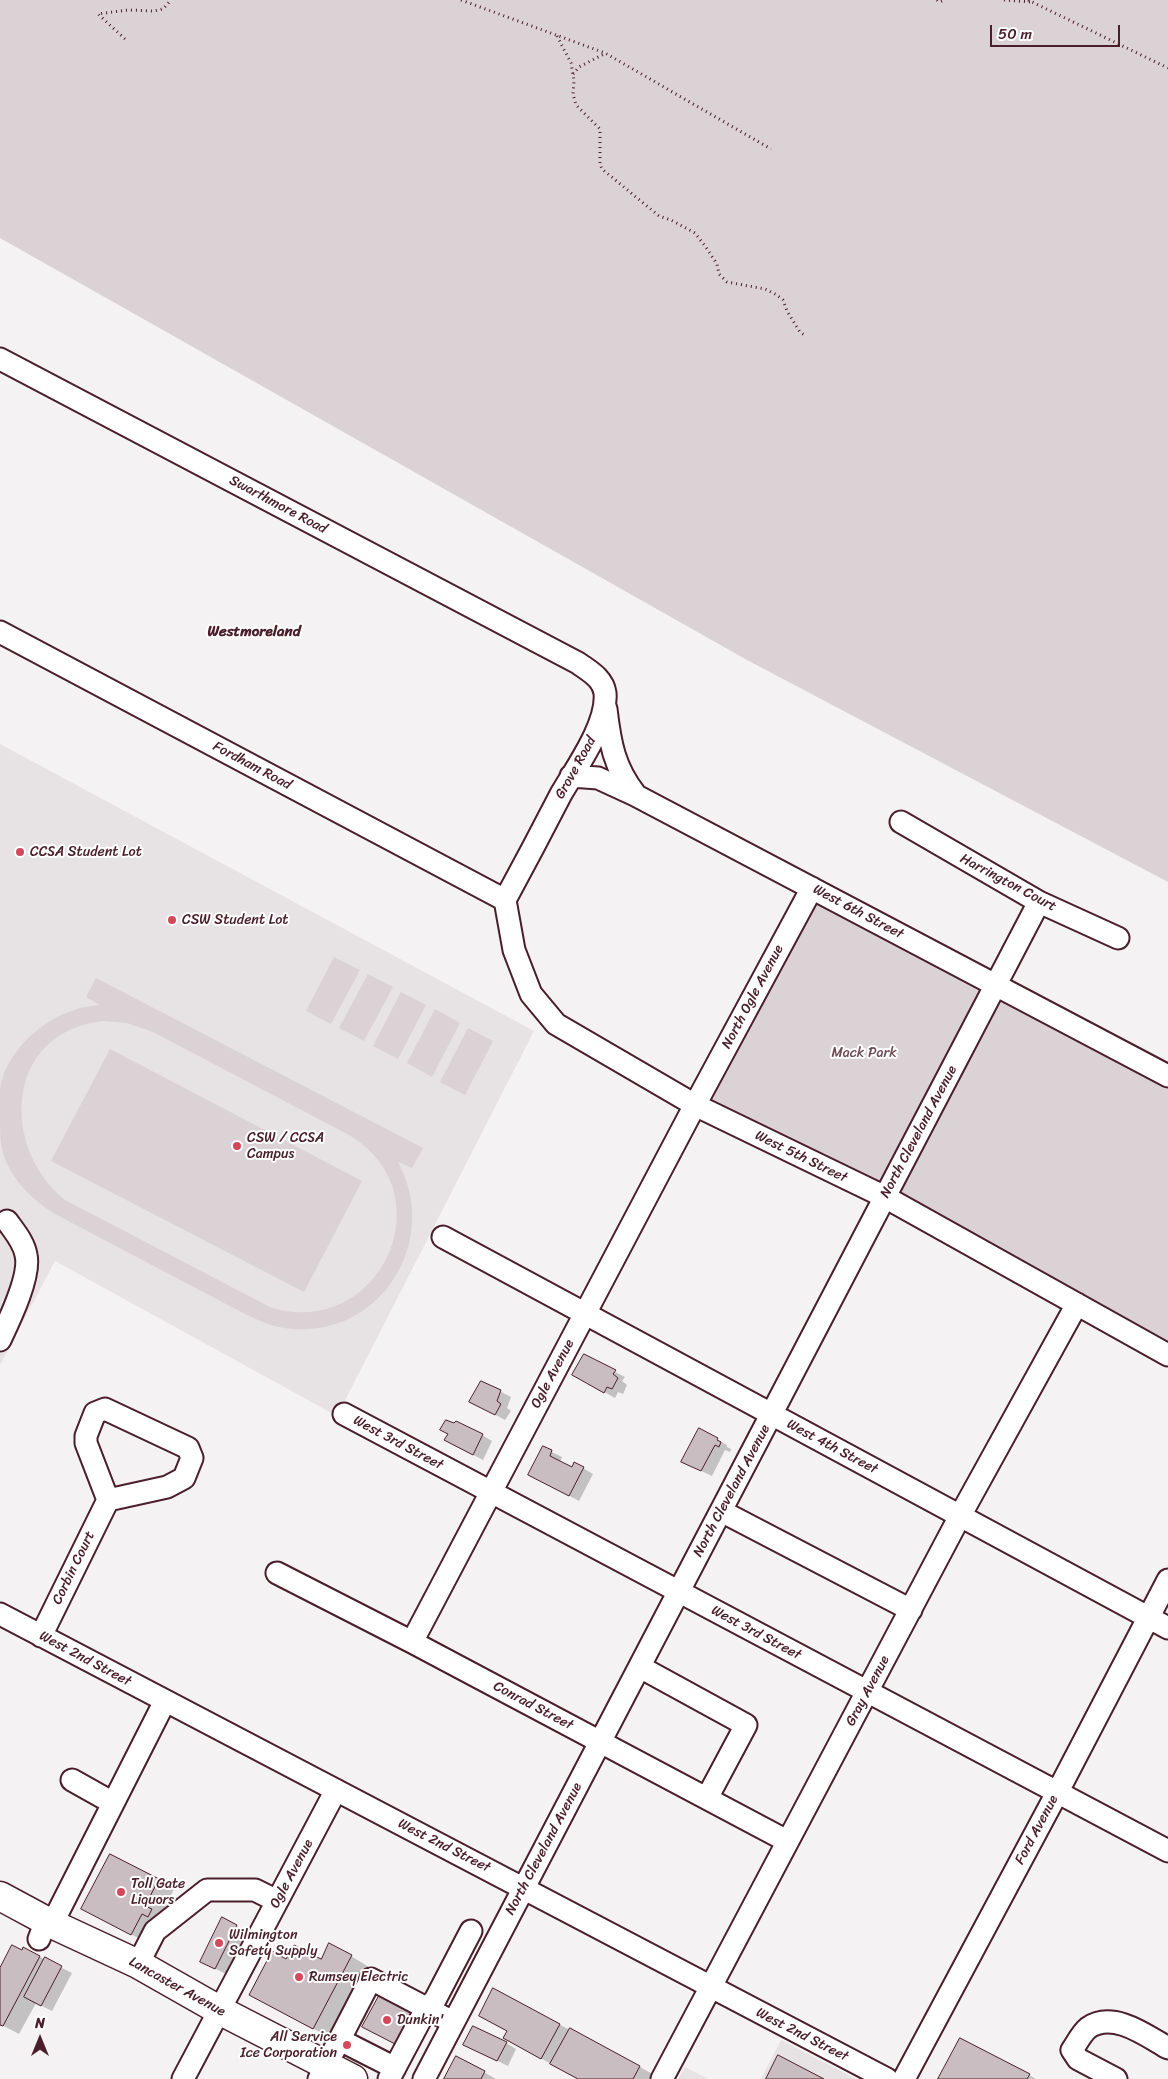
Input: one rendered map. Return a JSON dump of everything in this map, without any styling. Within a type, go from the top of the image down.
[{"type":"main road","name":"Lancaster Avenue","points":[[2,1903],[46,1928],[138,1964],[323,2072],[353,2079]]},
{"type":"street","name":"Swarthmore Road","points":[[0,359],[578,662],[598,677],[605,692],[605,704]]},
{"type":"street","name":"Fordham Road","points":[[0,632],[505,900]]},
{"type":"street","name":"Grove Road","points":[[505,900],[571,776],[592,743],[605,704]]},
{"type":"street","name":"West 6th Street","points":[[605,704],[614,757],[623,779],[635,794],[1168,1076]]},
{"type":"street","points":[[571,776],[598,778],[635,794]]},
{"type":"street","name":"Harrington Court","points":[[901,822],[1039,902],[1118,938]]},
{"type":"street","name":"North Ogle Avenue","points":[[695,1106],[812,888]]},
{"type":"street","name":"West 5th Street","points":[[505,900],[514,950],[531,994],[556,1024],[695,1106],[885,1197],[1168,1355]]},
{"type":"street","name":"North Cleveland Avenue","points":[[424,2079],[1039,902]]},
{"type":"street","name":"Ogle Avenue","points":[[412,1642],[695,1106]]},
{"type":"street","points":[[0,1340],[23,1282],[27,1256],[19,1238],[7,1220]]},
{"type":"street","name":"West 4th Street","points":[[443,1237],[1168,1628]]},
{"type":"street","name":"Gray Avenue","points":[[662,2079],[960,1516],[1077,1304]]},
{"type":"street","points":[[105,1409],[188,1448],[192,1458],[184,1478],[167,1487],[108,1500],[86,1443],[86,1436],[95,1413],[105,1409]]},
{"type":"street","name":"West 3rd Street","points":[[344,1414],[1168,1852]]},
{"type":"street","name":"Corbin Court","points":[[41,1636],[108,1500]]},
{"type":"street","points":[[721,1511],[911,1610]]},
{"type":"street","name":"Conrad Street","points":[[277,1574],[412,1642],[787,1841]]},
{"type":"street","name":"Ford Avenue","points":[[904,2079],[1168,1580]]},
{"type":"street","name":"West 2nd Street","points":[[0,1614],[887,2079]]},
{"type":"street","points":[[640,1667],[746,1725],[706,1798]]},
{"type":"street","points":[[46,1928],[165,1701]]},
{"type":"street","points":[[72,1780],[113,1803]]},
{"type":"street","name":"Ogle Avenue","points":[[183,2079],[336,1790]]},
{"type":"street","points":[[138,1964],[155,1931],[207,1890],[254,1890],[277,1901]]},
{"type":"street","points":[[340,2040],[392,2073],[426,2009],[435,2000],[471,1931]]},
{"type":"street","points":[[323,2072],[371,1979],[454,2022]]},
{"type":"street","points":[[1116,2079],[1078,2059],[1072,2050],[1089,2028],[1101,2022],[1112,2022],[1129,2026],[1168,2048]]},
{"type":"path","points":[[125,39],[98,14],[128,10],[154,11],[164,9],[171,0]]},
{"type":"path","points":[[461,0],[605,53],[771,149]]},
{"type":"path","points":[[937,0],[940,2],[945,0]]},
{"type":"path","points":[[1004,0],[1030,1],[1168,68]]},
{"type":"path","points":[[557,36],[571,63],[574,81],[573,94],[576,105],[600,129],[600,164],[602,169],[659,216],[671,220],[695,233],[717,264],[719,274],[727,282],[764,289],[777,295],[783,300],[787,311],[800,332],[806,336]]},
{"type":"path","points":[[573,74],[579,67],[605,53]]},
{"type":"shaded area","name":"CSW / CCSA Campus","points":[[0,744],[534,1031],[337,1416],[55,1261],[0,1365]]},
{"type":"shaded area","points":[[781,2040],[856,2079],[761,2079]]},
{"type":"shaded area","points":[[685,2067],[708,2079],[678,2079]]},
{"type":"green space","points":[[0,0],[1168,0],[1168,882],[747,660],[0,238]]},
{"type":"green space","name":"Mack Park","points":[[812,888],[1168,1076],[1168,1355],[695,1105]]},
{"type":"green space","points":[[334,957],[360,970],[331,1024],[306,1011]]},
{"type":"green space","points":[[368,974],[393,987],[364,1041],[339,1028]]},
{"type":"green space","points":[[96,978],[423,1148],[412,1168],[398,1162],[410,1193],[412,1224],[406,1254],[393,1281],[373,1303],[348,1319],[318,1328],[284,1328],[269,1324],[245,1314],[55,1214],[28,1193],[8,1166],[1,1144],[0,1090],[3,1077],[16,1052],[37,1030],[62,1015],[80,1008],[100,1005],[86,997]],"holes":[[[103,1021],[127,1023],[153,1032],[349,1135],[378,1160],[394,1191],[396,1223],[388,1255],[370,1282],[344,1302],[311,1312],[272,1308],[65,1200],[44,1178],[30,1152],[22,1123],[22,1095],[30,1069],[46,1046],[70,1030]]]},
{"type":"green space","points":[[401,992],[426,1005],[398,1059],[373,1046]]},
{"type":"green space","points":[[435,1009],[460,1023],[432,1077],[407,1063]]},
{"type":"green space","points":[[468,1028],[493,1041],[465,1095],[440,1082]]},
{"type":"green space","points":[[110,1049],[362,1181],[304,1292],[51,1161]]},
{"type":"building","points":[[584,1354],[616,1370],[613,1374],[618,1378],[612,1389],[607,1387],[604,1393],[572,1375]]},
{"type":"building","points":[[481,1381],[501,1390],[497,1401],[501,1404],[495,1415],[469,1402]]},
{"type":"building","points":[[446,1420],[454,1423],[456,1421],[483,1434],[473,1455],[444,1440],[448,1434],[440,1430]]},
{"type":"building","points":[[699,1428],[718,1438],[717,1440],[721,1442],[719,1447],[715,1445],[701,1471],[681,1462]]},
{"type":"building","points":[[543,1446],[552,1450],[550,1456],[572,1467],[574,1462],[584,1467],[569,1496],[528,1475]]},
{"type":"building","name":"Toll Gate Liquors","points":[[110,1854],[159,1879],[145,1906],[152,1909],[148,1917],[142,1914],[131,1935],[81,1909]]},
{"type":"building","name":"Wilmington Safety Supply","points":[[222,1917],[237,1925],[215,1969],[200,1962]]},
{"type":"building","name":"Rumsey Electric","points":[[329,1943],[352,1955],[313,2029],[249,1995],[272,1951],[286,1959],[294,1945],[321,1959]]},
{"type":"building","points":[[12,1945],[22,1950],[23,1947],[40,1956],[3,2026],[0,2025],[0,1968]]},
{"type":"building","points":[[45,1957],[62,1966],[41,2006],[24,1997]]},
{"type":"building","points":[[493,1988],[560,2024],[541,2059],[503,2038],[507,2031],[479,2016]]},
{"type":"building","name":"Dunkin'","points":[[379,1996],[411,2013],[395,2044],[362,2027]]},
{"type":"building","points":[[473,2026],[507,2042],[497,2061],[463,2045]]},
{"type":"building","points":[[570,2028],[640,2066],[633,2079],[578,2079],[550,2064]]},
{"type":"building","points":[[960,2038],[1030,2074],[1027,2079],[938,2079]]},
{"type":"building","points":[[778,2055],[824,2079],[766,2079]]},
{"type":"building","points":[[456,2056],[485,2071],[481,2079],[444,2079]]},
{"type":"place","name":"CCSA Student Lot","points":[[20,852]]},
{"type":"place","name":"CSW Student Lot","points":[[172,920]]},
{"type":"place","name":"CSW / CCSA Campus","points":[[237,1146]]},
{"type":"place","name":"Toll Gate Liquors","points":[[121,1892]]},
{"type":"place","name":"Wilmington Safety Supply","points":[[219,1943]]},
{"type":"place","name":"Rumsey Electric","points":[[299,1977]]},
{"type":"place","name":"Dunkin'","points":[[387,2020]]},
{"type":"place","name":"All Service Ice Corporation","points":[[347,2045]]},
{"type":"district","name":"Westmoreland","points":[[254,632]]}]
